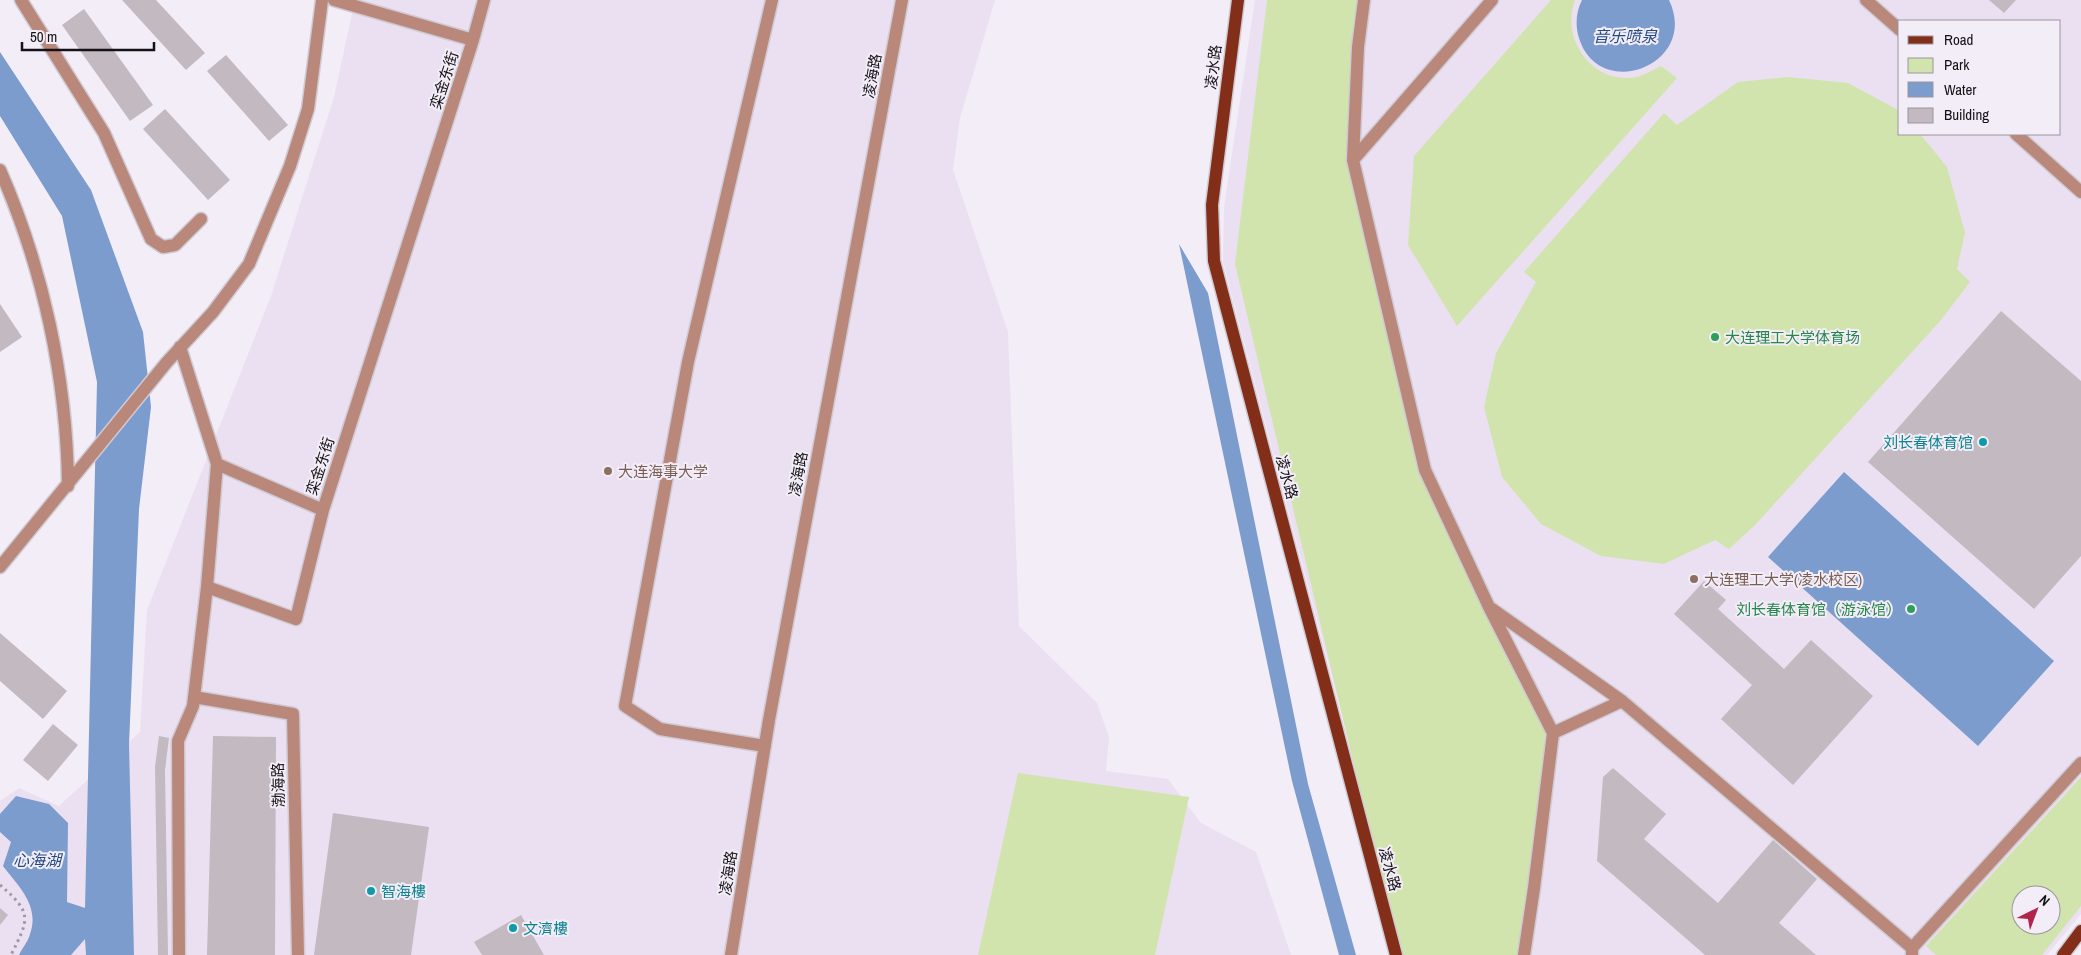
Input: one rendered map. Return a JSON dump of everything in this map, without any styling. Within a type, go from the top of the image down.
[{"type":"main road","name":"凌水路","points":[[1238,0],[1212,205],[1214,262],[1396,955]]},
{"type":"main road","points":[[2063,955],[2081,931]]},
{"type":"street","points":[[21,0],[104,133],[151,239],[163,247],[175,246],[201,219]]},
{"type":"street","points":[[1,562],[68,486],[180,347],[213,312],[249,264],[290,166],[308,109],[322,0]]},
{"type":"street","points":[[334,0],[473,40]]},
{"type":"street","name":"栾金东街","points":[[207,588],[296,619],[323,510],[473,40],[484,0]]},
{"type":"street","points":[[765,746],[660,728],[625,706],[688,362],[772,0]]},
{"type":"street","name":"凌海路","points":[[731,955],[765,746],[902,0]]},
{"type":"street","points":[[1364,0],[1358,47],[1354,160],[1425,470],[1489,607],[1553,733],[1524,955]]},
{"type":"street","points":[[1354,160],[1492,0]]},
{"type":"street","points":[[1866,0],[1898,28]]},
{"type":"street","points":[[2017,135],[2081,192]]},
{"type":"street","points":[[0,170],[22,229],[47,311],[58,366],[68,486]]},
{"type":"street","points":[[179,955],[178,741],[193,706],[207,588],[217,464],[180,347]]},
{"type":"street","points":[[217,464],[323,510]]},
{"type":"street","points":[[1489,607],[1622,701],[1912,952],[2081,762]]},
{"type":"street","name":"渤海路","points":[[194,697],[293,714],[298,955]]},
{"type":"street","points":[[1553,733],[1622,701]]},
{"type":"path","points":[[0,885],[9,892],[25,912],[25,927],[11,955]]},
{"type":"shaded area","name":"大连海事大学","points":[[355,0],[995,0],[960,118],[953,170],[1008,332],[1019,626],[1097,703],[1109,737],[1106,771],[1168,779],[1201,823],[1256,852],[1291,955],[0,955],[0,801],[19,788],[59,806],[140,732],[147,610],[271,296],[334,97]]},
{"type":"shaded area","name":"大连理工大学(凌水校区)","points":[[1255,0],[2081,0],[2081,914],[2047,955],[1405,955],[1223,262],[1224,207]]},
{"type":"green space","points":[[1267,0],[1365,0],[1353,160],[1425,470],[1553,733],[1522,955],[1399,955],[1235,264]]},
{"type":"green space","points":[[1551,0],[1575,0],[1572,30],[1576,44],[1583,56],[1593,66],[1606,74],[1620,78],[1636,77],[1661,66],[1677,78],[1457,326],[1408,245],[1414,156]]},
{"type":"green space","name":"大连理工大学体育场","points":[[1788,77],[1848,83],[1898,110],[1898,135],[1921,135],[1947,167],[1965,233],[1957,269],[1970,282],[1941,320],[1755,525],[1729,549],[1715,540],[1664,564],[1601,556],[1541,524],[1502,477],[1484,407],[1496,353],[1536,282],[1524,272],[1664,113],[1677,125],[1738,82]]},
{"type":"green space","points":[[1018,773],[1189,797],[1155,955],[978,955]]},
{"type":"green space","points":[[2081,777],[2081,906],[2061,931],[2061,885],[2011,885],[2011,935],[2058,935],[2042,955],[1936,955],[1926,946]]},
{"type":"water","name":"音乐喷泉","points":[[1582,0],[1669,0],[1675,23],[1671,42],[1659,58],[1643,68],[1624,72],[1606,69],[1590,58],[1579,38],[1577,19],[1578,9]]},
{"type":"water","name":"心海湖","points":[[0,52],[91,190],[143,332],[151,407],[139,509],[129,744],[134,955],[86,955],[85,939],[71,955],[19,955],[29,937],[32,915],[26,897],[3,866],[11,842],[0,832],[0,814],[16,796],[49,804],[68,823],[67,902],[85,908],[97,382],[62,216],[0,116]]},
{"type":"water","points":[[1179,244],[1208,293],[1308,784],[1356,955],[1339,955],[1292,781]]},
{"type":"water","name":"刘长春体育馆（游泳馆）","points":[[1844,472],[2054,661],[1978,746],[1768,557]]},
{"type":"building","points":[[122,0],[156,0],[205,53],[186,70]]},
{"type":"building","points":[[1989,0],[2016,0],[2004,13]]},
{"type":"building","points":[[84,9],[153,105],[130,121],[62,25]]},
{"type":"building","points":[[226,55],[288,125],[269,141],[207,71]]},
{"type":"building","points":[[165,109],[230,180],[208,200],[143,129]]},
{"type":"building","points":[[0,304],[22,337],[0,352]]},
{"type":"building","name":"刘长春体育馆","points":[[2001,311],[2081,381],[2081,556],[2034,609],[1868,462]]},
{"type":"building","points":[[1704,581],[1726,600],[1718,609],[1784,669],[1811,640],[1873,696],[1793,785],[1721,719],[1752,685],[1674,614]]},
{"type":"building","points":[[0,633],[67,691],[43,719],[0,681]]},
{"type":"building","points":[[53,724],[78,745],[48,781],[23,760]]},
{"type":"building","points":[[159,736],[169,738],[165,770],[168,955],[158,955],[155,767]]},
{"type":"building","points":[[213,736],[276,737],[275,955],[207,955]]},
{"type":"building","points":[[1613,768],[1666,814],[1644,839],[1718,903],[1773,840],[1817,879],[1779,923],[1816,955],[1705,955],[1597,861],[1603,777]]},
{"type":"building","name":"智海樓","points":[[333,813],[429,827],[411,955],[314,955]]},
{"type":"building","points":[[0,908],[8,915],[0,925]]},
{"type":"building","name":"文濟樓","points":[[521,915],[544,955],[482,955],[474,942]]},
{"type":"place","name":"大连理工大学体育场","points":[[1715,337]]},
{"type":"place","name":"刘长春体育馆","points":[[1983,442]]},
{"type":"place","name":"大连海事大学","points":[[608,471]]},
{"type":"place","name":"大连理工大学(凌水校区)","points":[[1694,579]]},
{"type":"place","name":"刘长春体育馆（游泳馆）","points":[[1911,609]]},
{"type":"place","name":"智海樓","points":[[371,891]]},
{"type":"place","name":"文濟樓","points":[[513,928]]}]
